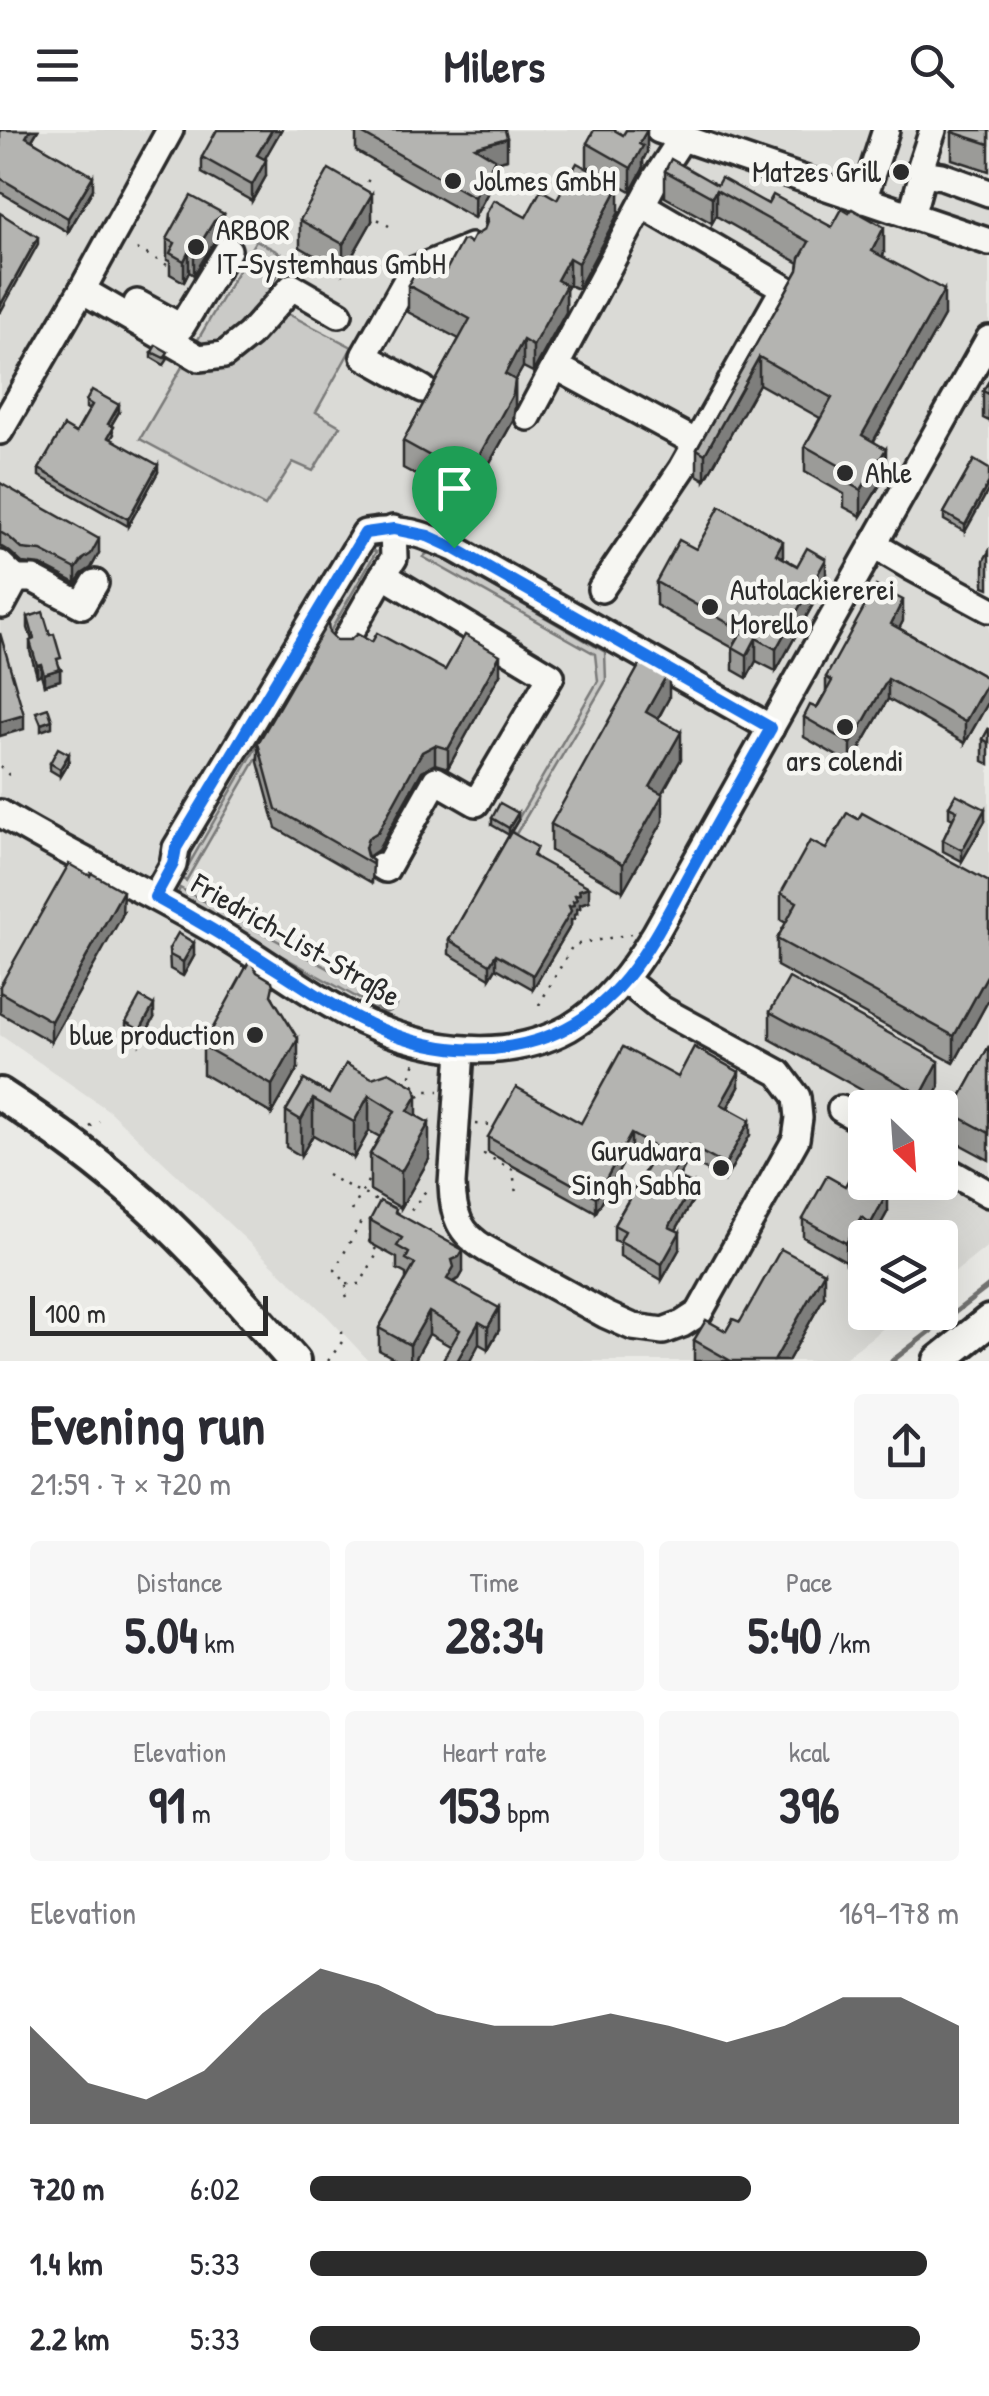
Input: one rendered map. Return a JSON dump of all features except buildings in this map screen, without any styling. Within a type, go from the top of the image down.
[{"type":"main road","points":[[0,1094],[106,1171],[148,1207],[294,1361]]},
{"type":"main road","points":[[939,1361],[989,1322]]},
{"type":"street","points":[[0,431],[170,130]]},
{"type":"street","points":[[863,200],[886,130]]},
{"type":"street","points":[[911,216],[933,130]]},
{"type":"street","points":[[528,417],[642,205],[671,134],[989,242]]},
{"type":"street","points":[[922,173],[989,193]]},
{"type":"street","points":[[600,589],[682,469],[784,288],[642,205]]},
{"type":"street","points":[[423,389],[364,356],[412,271],[472,247]]},
{"type":"street","points":[[115,291],[182,327],[228,250]]},
{"type":"street","points":[[82,290],[198,358],[224,355],[250,335],[292,288],[338,314]]},
{"type":"street","name":"Friedrich-List-Straße","points":[[0,813],[155,897],[347,1014],[380,1029],[461,1050],[522,1045],[560,1032],[597,1007],[625,980],[656,934],[989,339]]},
{"type":"street","points":[[555,366],[697,443]]},
{"type":"street","points":[[343,645],[394,558],[394,529]]},
{"type":"street","points":[[155,897],[173,864],[176,848],[365,533],[394,529],[428,536],[454,548],[771,728]]},
{"type":"street","points":[[874,545],[989,609]]},
{"type":"street","points":[[2,605],[8,571],[33,579],[82,605],[96,583]]},
{"type":"street","points":[[382,866],[386,869],[436,780],[476,803],[551,676],[383,575]]},
{"type":"street","points":[[461,1050],[452,1184],[459,1226],[474,1242],[606,1316],[633,1328],[664,1332],[699,1313],[796,1139],[797,1097],[779,1074],[661,1009],[625,980]]},
{"type":"street","points":[[841,1109],[848,1113]]},
{"type":"street","points":[[958,1176],[989,1194]]},
{"type":"path","points":[[362,192],[369,179]]},
{"type":"path","points":[[366,212],[390,226]]},
{"type":"path","points":[[136,249],[173,268]]},
{"type":"path","points":[[0,766],[10,776]]},
{"type":"path","points":[[539,1005],[573,944],[647,931],[656,934]]},
{"type":"path","points":[[415,1062],[411,1075],[416,1097],[427,1091],[440,1091]]},
{"type":"path","points":[[84,1130],[99,1120]]},
{"type":"path","points":[[469,1124],[500,1126]]},
{"type":"path","points":[[492,1140],[484,1154],[513,1170],[516,1194]]},
{"type":"path","points":[[327,1175],[380,1202]]},
{"type":"path","points":[[352,1210],[370,1176]]},
{"type":"path","points":[[403,1222],[434,1184],[452,1184]]},
{"type":"path","points":[[363,1218],[335,1270],[348,1284],[360,1284],[378,1252],[368,1242],[373,1225]]},
{"type":"path","points":[[346,1297],[344,1290],[348,1284]]},
{"type":"path","points":[[328,1361],[342,1342],[342,1331]]},
{"type":"shaded area","points":[[0,130],[989,130],[989,1245],[958,1270],[958,1220],[848,1220],[848,1330],[881,1330],[841,1361],[369,1361],[327,1316],[108,1110],[0,1035]],"holes":[[[256,240],[287,257],[263,301],[316,412],[339,427],[313,471],[293,462],[264,506],[141,439]]]},
{"type":"shaded area","points":[[256,240],[287,257],[263,301],[352,347],[316,412],[340,426],[313,471],[293,462],[265,506],[140,439]]},
{"type":"shaded area","points":[[371,549],[376,552],[186,881],[181,878]]},
{"type":"shaded area","points":[[430,551],[605,652],[606,681],[516,834],[511,831],[598,681],[595,654],[423,557]]},
{"type":"shaded area","points":[[180,888],[396,1005],[394,1009],[385,1013],[188,904],[178,893]]},
{"type":"waterway","points":[[892,1361],[989,1286]]},
{"type":"place","name":"Matzes Grill","points":[[901,172]]},
{"type":"place","name":"Jolmes GmbH","points":[[453,181]]},
{"type":"place","name":"ARBOR IT-Systemhaus GmbH","points":[[196,247]]},
{"type":"place","name":"Ahle","points":[[845,473]]},
{"type":"place","name":"Autolackiererei Morello","points":[[710,607]]},
{"type":"place","name":"ars colendi","points":[[845,727]]},
{"type":"place","name":"blue production","points":[[255,1035]]},
{"type":"place","name":"Gurudwara Singh Sabha","points":[[721,1168]]},
{"type":"route","points":[[394,529],[428,536],[454,548],[771,728],[676,898],[625,980],[570,1027],[522,1045],[487,1050],[433,1046],[347,1014],[155,897],[173,864],[176,848],[365,533],[394,529]]}]
